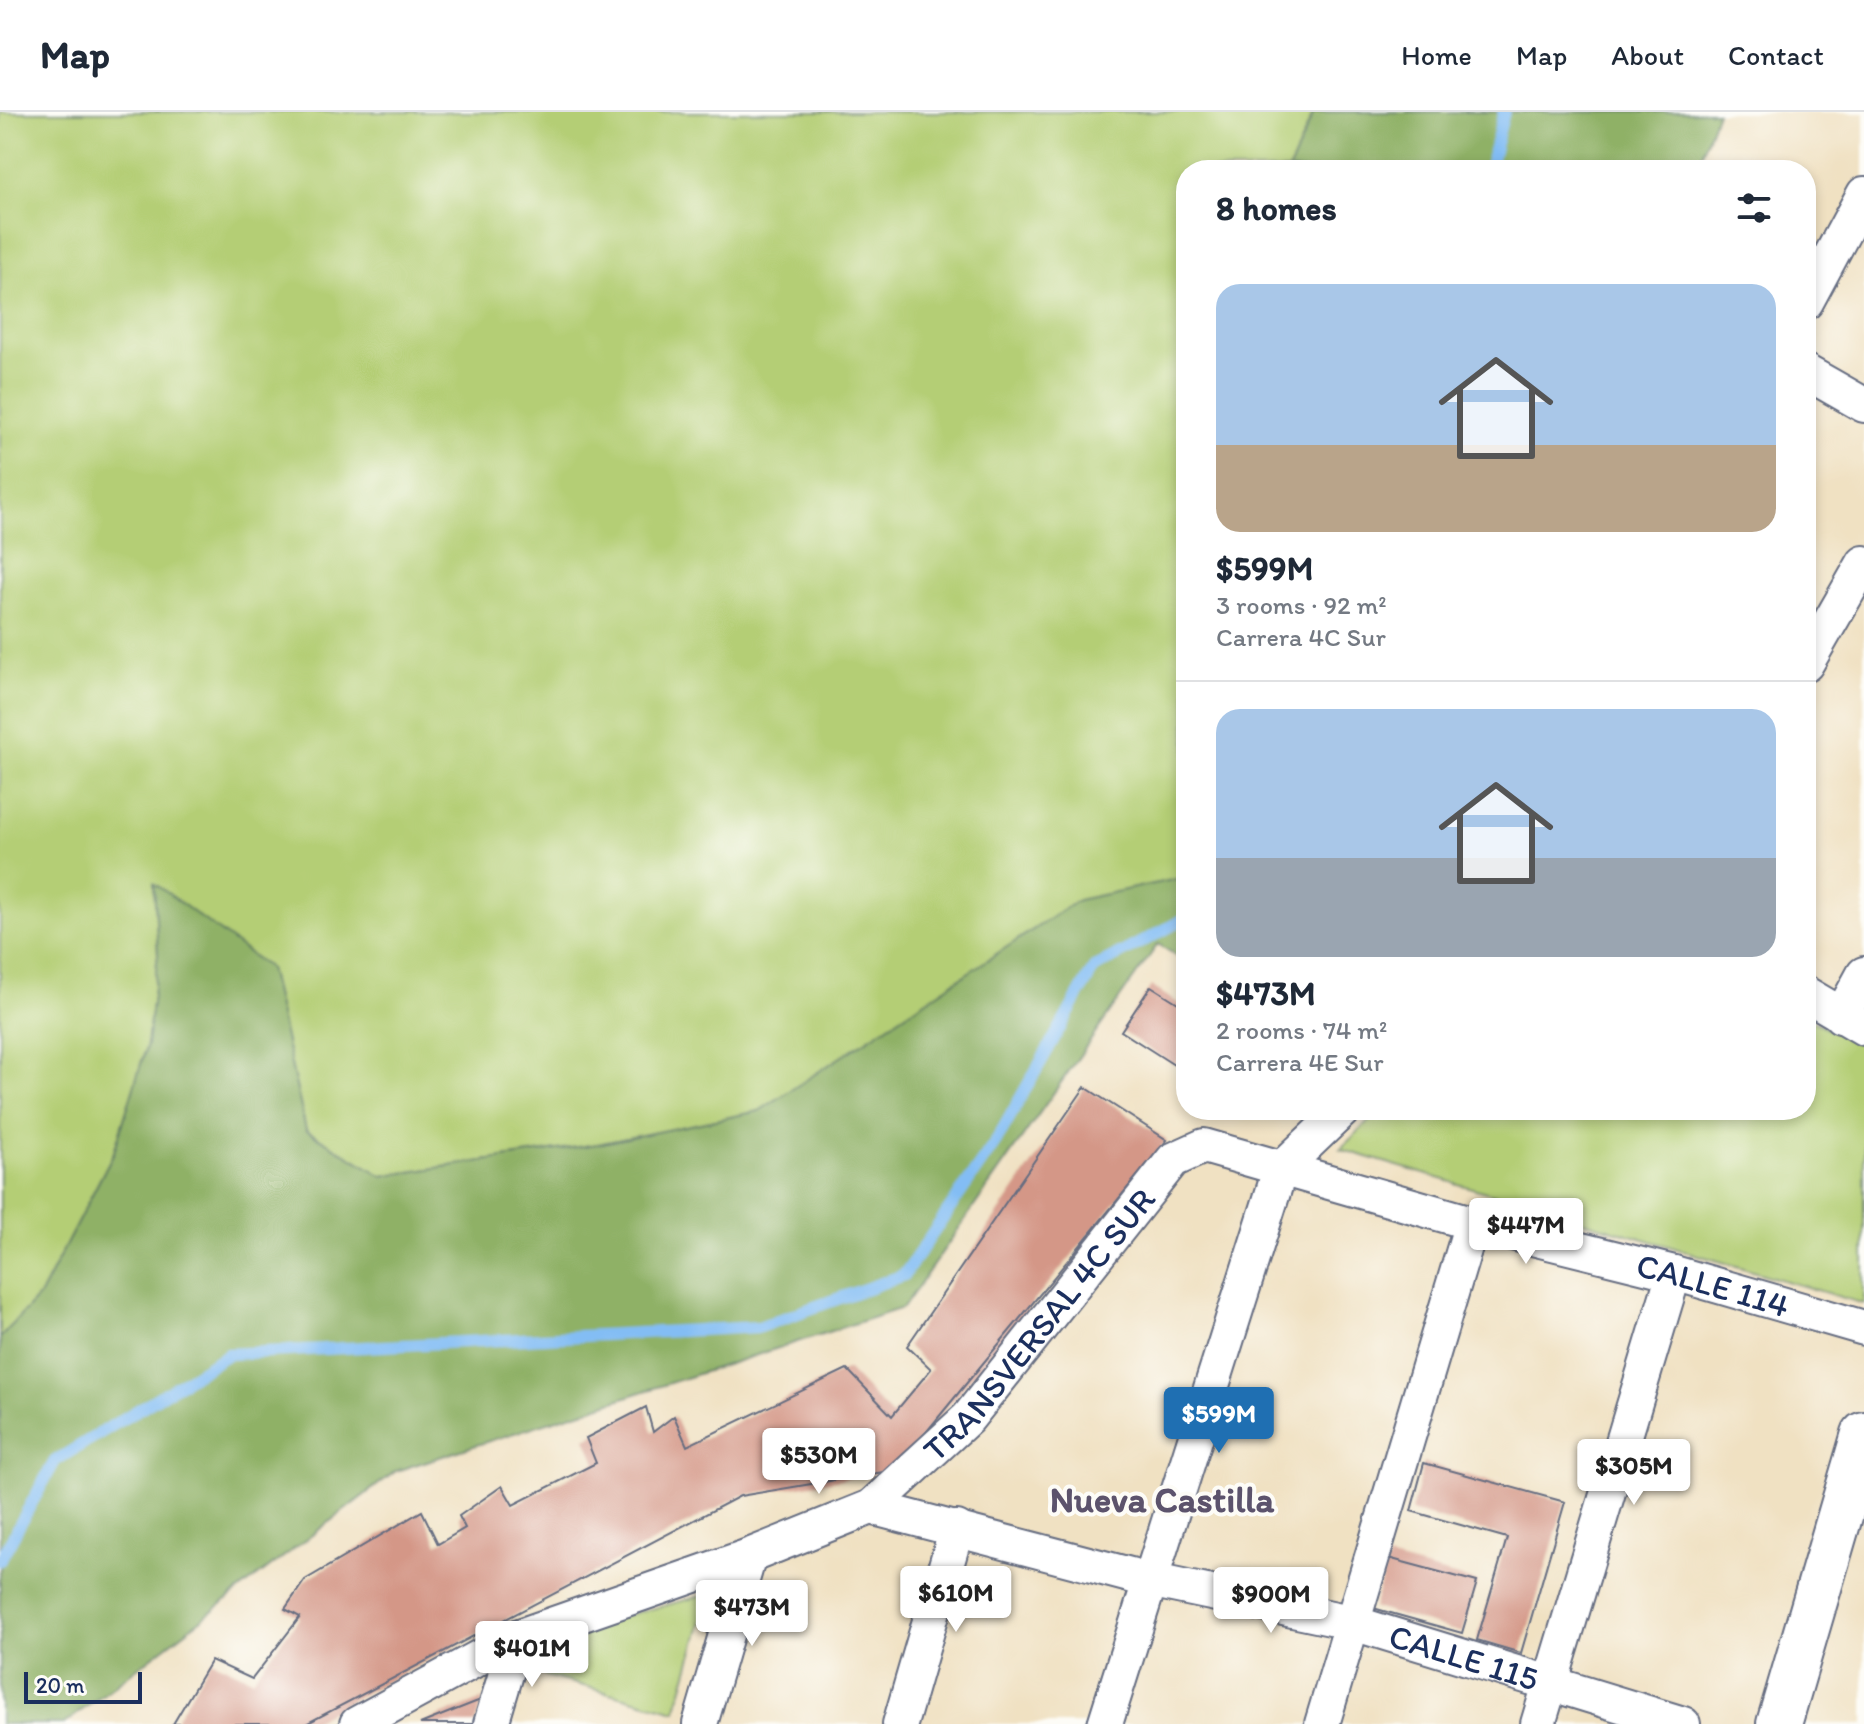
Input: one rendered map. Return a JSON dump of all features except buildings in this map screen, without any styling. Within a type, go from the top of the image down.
[{"type":"street","points":[[1816,283],[1864,194]]},
{"type":"street","points":[[1816,378],[1864,405]]},
{"type":"street","points":[[1816,647],[1864,563]]},
{"type":"street","points":[[1816,1000],[1853,1022],[1864,974]]},
{"type":"street","points":[[1105,1724],[1280,1170],[1332,1120]]},
{"type":"street","name":"CALLE 114","points":[[1189,1150],[1204,1146],[1472,1223],[1674,1273],[1864,1328]]},
{"type":"street","name":"TRANSVERSAL 4C SUR","points":[[357,1724],[517,1637],[749,1556],[871,1507],[968,1418],[1173,1160],[1189,1150]]},
{"type":"street","points":[[1322,1724],[1350,1622],[1472,1223]]},
{"type":"street","points":[[1538,1724],[1674,1273]]},
{"type":"street","points":[[1779,1724],[1864,1434]]},
{"type":"street","name":"CALLE 115","points":[[871,1507],[1149,1580],[1350,1622],[1683,1724]]},
{"type":"street","points":[[900,1724],[957,1528]]},
{"type":"street","points":[[700,1724],[749,1556]]},
{"type":"street","points":[[491,1724],[517,1637]]},
{"type":"green space","points":[[0,112],[1314,112],[1293,160],[1176,160],[1176,879],[1078,901],[760,1111],[598,1144],[382,1176],[306,1130],[269,968],[154,885],[158,954],[147,1045],[114,1152],[40,1295],[0,1338]]},
{"type":"green space","points":[[1314,112],[1717,112],[1700,160],[1293,160]]},
{"type":"green space","points":[[1176,879],[1176,956],[1158,944],[903,1308],[396,1471],[64,1724],[0,1724],[0,1338],[40,1295],[114,1152],[147,1044],[158,954],[154,883],[269,968],[306,1130],[383,1176],[598,1144],[759,1111],[1078,900]]},
{"type":"green space","points":[[1816,1023],[1864,1045],[1864,1304],[1340,1149],[1370,1120],[1816,1120]]},
{"type":"green space","points":[[710,1594],[676,1711],[528,1671],[540,1637]]},
{"type":"waterway","points":[[1492,160],[1504,112]]},
{"type":"waterway","points":[[0,1560],[55,1461],[228,1354],[759,1327],[904,1275],[995,1143],[1094,968],[1176,923]]},
{"type":"district","name":"Nueva Castilla","points":[[1162,1499]]}]
